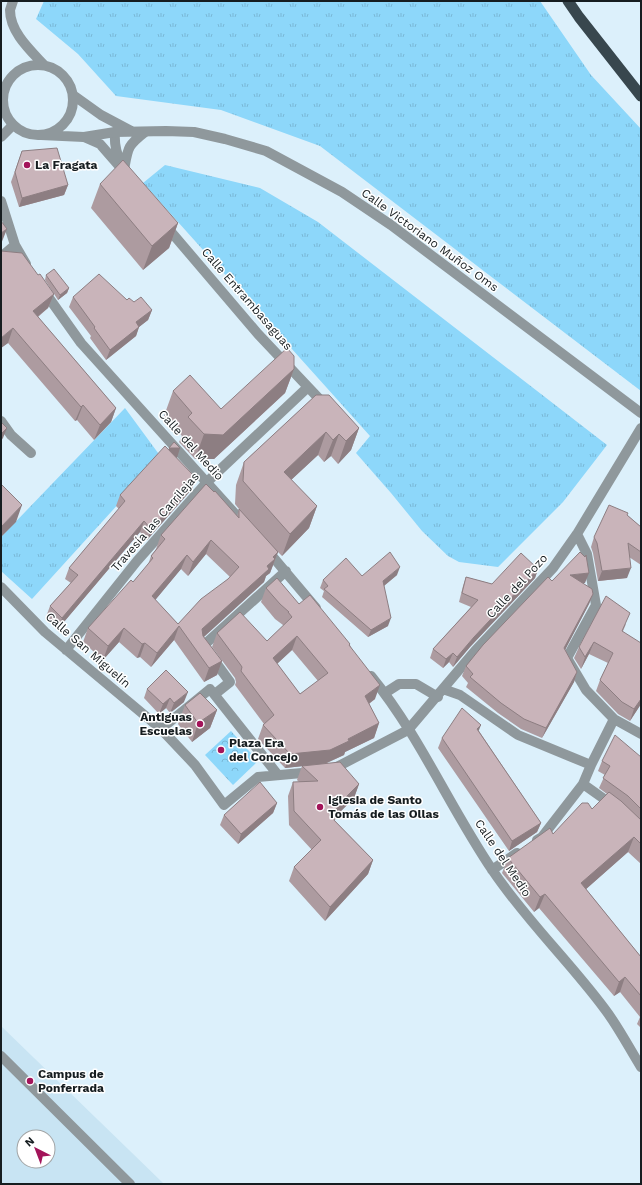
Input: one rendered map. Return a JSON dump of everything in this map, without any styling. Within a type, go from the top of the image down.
[{"type":"highway","points":[[568,1],[641,96]]},
{"type":"street","points":[[13,1],[10,10],[14,27],[24,43],[44,65]]},
{"type":"street","points":[[41,135],[61,127],[71,111],[73,96],[69,82],[61,72],[53,67],[44,65],[30,65],[13,74],[2,86],[2,104],[4,111],[13,126],[30,134],[41,135],[84,137],[115,132],[133,132]]},
{"type":"street","points":[[73,96],[102,115],[133,132]]},
{"type":"street","points":[[102,115],[115,132],[114,141],[116,152],[124,170]]},
{"type":"street","points":[[1,137],[13,126]]},
{"type":"street","name":"Calle Victoriano Muñoz Oms","points":[[133,132],[194,132],[266,151],[342,192],[392,225],[641,413]]},
{"type":"street","points":[[124,170],[128,150],[132,142],[145,132]]},
{"type":"street","points":[[84,137],[100,144],[132,181]]},
{"type":"street","points":[[1,201],[15,245],[30,270]]},
{"type":"street","name":"Calle Entrambasaguas","points":[[162,221],[258,334],[330,410]]},
{"type":"street","points":[[1,257],[15,245]]},
{"type":"street","name":"Calle del Medio","points":[[38,282],[81,343],[257,538],[286,571],[320,614]]},
{"type":"street","name":"Travesía las Carrilejas","points":[[66,650],[137,561],[207,482],[308,387]]},
{"type":"street","points":[[1,421],[11,435],[31,453]]},
{"type":"street","name":"Calle del Pozo","points":[[278,775],[332,770],[408,730],[475,651],[553,568],[577,534],[641,428]]},
{"type":"street","points":[[577,534],[587,554],[596,605],[567,658],[586,690],[614,720],[641,734]]},
{"type":"street","points":[[214,694],[230,682],[203,646],[286,571]]},
{"type":"street","name":"Calle San Miguelín","points":[[1,587],[45,632],[160,729]]},
{"type":"street","name":"Calle del Medio","points":[[365,668],[385,693],[492,870],[509,894],[604,1009],[641,1067]]},
{"type":"street","points":[[385,693],[399,684],[416,684],[440,693],[460,695],[518,735],[591,765]]},
{"type":"street","points":[[210,690],[214,694],[278,775],[258,778],[224,805],[194,765],[160,729],[210,690]]},
{"type":"street","points":[[492,870],[542,837],[583,784],[614,720]]},
{"type":"street","points":[[583,784],[620,810]]},
{"type":"street","points":[[1,1056],[130,1184]]},
{"type":"shaded area","name":"Campus de Ponferrada","points":[[1,1026],[164,1184],[1,1184]]},
{"type":"green space","points":[[44,1],[540,1],[591,75],[641,129],[641,391],[320,146],[221,110],[116,96],[78,54],[36,19]]},
{"type":"green space","points":[[165,165],[260,188],[318,222],[607,445],[563,502],[498,567],[459,562],[448,556],[422,531],[356,453],[370,436],[143,183]]},
{"type":"green space","points":[[125,408],[161,457],[32,599],[1,571],[1,537]]},
{"type":"green space","points":[[231,731],[258,761],[233,785],[205,755]]},
{"type":"building","points":[[57,148],[68,185],[22,198],[15,172],[22,151]]},
{"type":"building","points":[[123,160],[178,223],[152,246],[100,184]]},
{"type":"building","points":[[1,221],[7,229],[1,233]]},
{"type":"building","points":[[1,251],[22,253],[38,275],[40,274],[54,294],[33,311],[116,408],[100,425],[83,405],[81,407],[13,328],[1,338]]},
{"type":"building","points":[[54,269],[69,288],[60,295],[46,275]]},
{"type":"building","points":[[99,274],[127,300],[129,298],[134,302],[141,297],[152,310],[136,322],[139,327],[110,350],[73,297]]},
{"type":"building","points":[[287,348],[294,356],[294,369],[223,435],[204,434],[188,417],[192,413],[173,391],[190,375],[221,409]]},
{"type":"building","points":[[316,395],[329,395],[359,428],[346,441],[339,434],[333,440],[326,432],[284,472],[317,506],[290,534],[243,481],[244,462]]},
{"type":"building","points":[[1,422],[7,428],[1,434]]},
{"type":"building","points":[[174,442],[180,448],[169,448]]},
{"type":"building","points":[[165,446],[196,478],[151,529],[144,521],[62,618],[50,606],[78,575],[69,568],[125,501],[120,495]]},
{"type":"building","points":[[1,484],[22,505],[1,527]]},
{"type":"building","points":[[206,484],[214,492],[215,491],[239,518],[239,509],[278,552],[273,557],[275,559],[267,566],[269,569],[202,629],[203,636],[222,661],[209,668],[179,626],[157,653],[145,643],[142,644],[124,628],[108,646],[88,628],[131,580],[133,582],[153,558],[151,556],[165,539],[161,535]],"holes":[[[211,540],[239,567],[228,579],[201,599],[178,624],[152,596],[187,555],[193,562]]]},
{"type":"building","points":[[609,505],[628,513],[627,515],[641,527],[641,552],[628,543],[631,568],[602,571],[597,543],[594,537]]},
{"type":"building","points":[[390,552],[400,567],[383,581],[391,618],[371,630],[324,589],[328,586],[323,580],[346,558],[362,576]]},
{"type":"building","points":[[580,552],[585,557],[586,555],[589,573],[570,575],[592,589],[593,594],[564,648],[577,672],[546,728],[524,719],[501,703],[470,677],[473,674],[466,666],[483,645],[548,577],[552,581]]},
{"type":"building","points":[[521,553],[538,569],[457,657],[453,653],[446,659],[433,649],[478,600],[462,593],[466,577],[492,584]]},
{"type":"building","points":[[277,578],[299,604],[310,595],[350,644],[349,645],[380,685],[365,696],[379,723],[348,739],[349,741],[330,750],[290,754],[263,725],[274,715],[241,671],[242,667],[217,633],[240,612],[267,641],[292,617],[266,588]],"holes":[[[297,636],[328,673],[300,694],[273,658]]]},
{"type":"building","points":[[606,596],[630,613],[622,631],[641,643],[641,699],[634,709],[622,702],[600,680],[613,653],[594,642],[585,657],[579,647]]},
{"type":"building","points":[[166,670],[188,692],[174,703],[170,698],[163,704],[147,689]]},
{"type":"building","points":[[200,693],[217,710],[198,723],[185,705]]},
{"type":"building","points":[[462,708],[481,725],[477,729],[541,823],[512,841],[442,738]]},
{"type":"building","points":[[615,735],[641,757],[641,809],[628,796],[603,778],[610,766],[602,761]]},
{"type":"building","points":[[340,762],[359,784],[343,800],[344,802],[329,815],[373,860],[330,907],[294,867],[321,840],[294,811],[293,782],[318,781],[302,766]]},
{"type":"building","points":[[260,782],[277,803],[241,834],[224,815]]},
{"type":"building","points":[[609,792],[641,820],[641,844],[634,837],[581,883],[641,957],[641,996],[625,977],[619,982],[545,894],[540,897],[508,858],[550,828],[553,834],[582,803],[588,803],[592,809]]},
{"type":"place","name":"La Fragata","points":[[27,165]]},
{"type":"place","name":"Antiguas Escuelas","points":[[200,724]]},
{"type":"place","name":"Plaza Era del Concejo","points":[[221,750]]},
{"type":"place","name":"Iglesia de Santo Tomás de las Ollas","points":[[320,807]]},
{"type":"place","name":"Campus de Ponferrada","points":[[30,1081]]}]
